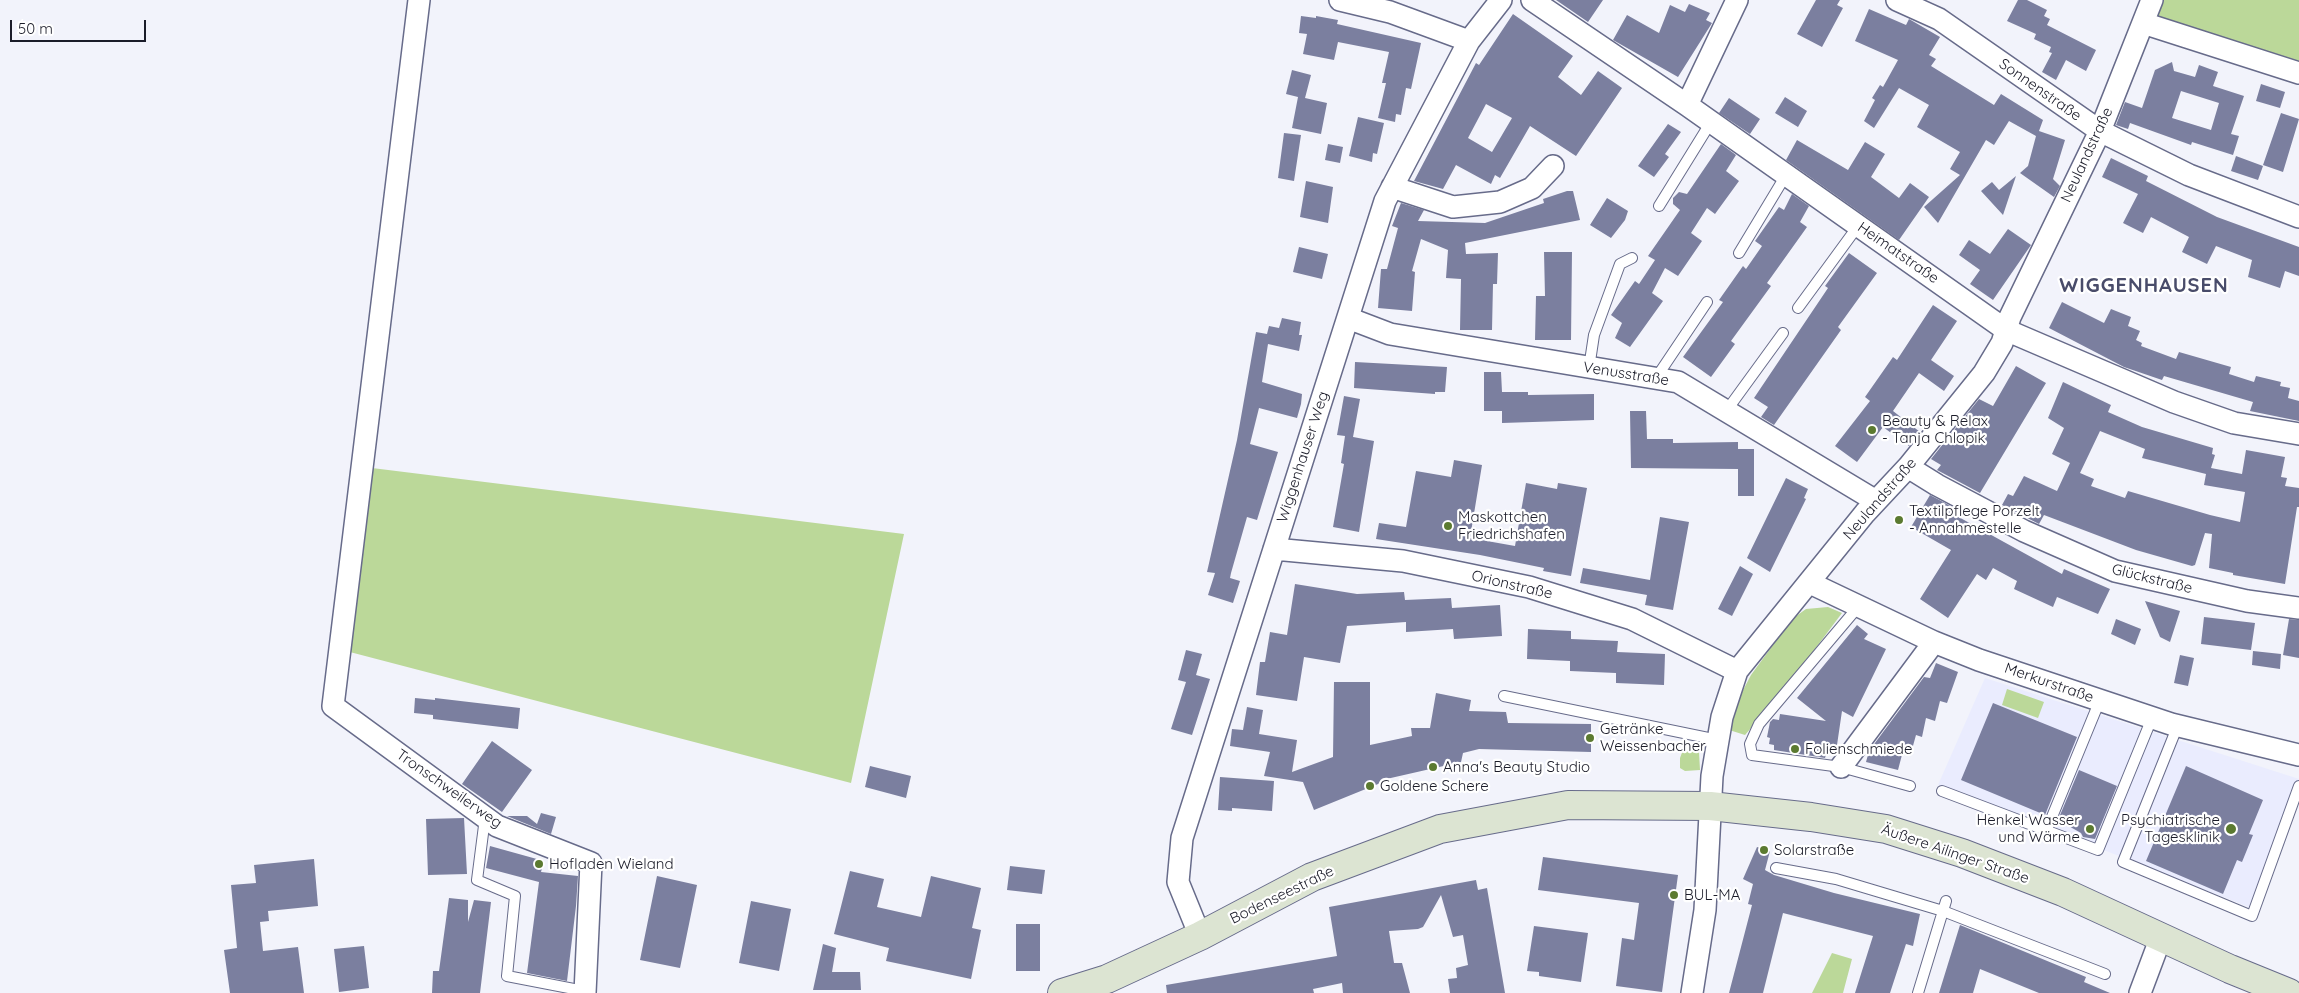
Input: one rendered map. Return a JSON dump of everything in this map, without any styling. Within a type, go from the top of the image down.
[{"type":"main road","name":"Bodenseestraße","points":[[1062,993],[1107,980],[1200,936],[1312,877],[1440,829],[1568,805]]},
{"type":"main road","name":"Äußere Ailinger Straße","points":[[1568,805],[1710,806],[1811,816],[1886,829],[1962,853],[2063,892],[2230,969],[2289,993]]},
{"type":"street","name":"Tronschweilerweg","points":[[419,0],[333,706],[496,826],[592,864],[584,992]]},
{"type":"street","points":[[1340,0],[1391,6],[1469,41]]},
{"type":"street","name":"Wiggenhauser Weg","points":[[1200,936],[1178,882],[1182,838],[1384,201],[1469,41],[1501,0]]},
{"type":"street","name":"Heimatstraße","points":[[1532,0],[1687,105],[2006,330],[2174,402],[2234,423],[2299,434]]},
{"type":"street","points":[[1687,105],[1737,0]]},
{"type":"street","name":"Neulandstraße","points":[[1710,806],[1712,776],[1722,717],[1737,672],[1876,501],[1908,467],[1984,373],[2002,343],[2006,330],[2100,131],[2152,0]]},
{"type":"street","name":"Sonnenstraße","points":[[1909,3],[1939,19],[2100,131],[2189,175],[2299,217]]},
{"type":"street","points":[[2143,23],[2299,73]]},
{"type":"street","points":[[1392,187],[1453,207],[1500,202],[1532,188],[1553,166]]},
{"type":"street","name":"Venusstraße","points":[[1348,318],[1390,334],[1678,382],[1876,501]]},
{"type":"street","name":"Glückstraße","points":[[1908,467],[1937,486],[2024,531],[2115,571],[2247,601],[2299,608]]},
{"type":"street","name":"Orionstraße","points":[[1274,548],[1403,562],[1529,587],[1632,619],[1737,672]]},
{"type":"street","name":"Merkurstraße","points":[[1810,583],[1934,642],[1979,660],[2152,718],[2299,755]]},
{"type":"street","points":[[1842,767],[1934,642]]},
{"type":"street","points":[[1692,993],[1705,910],[1710,806]]},
{"type":"street","points":[[2140,993],[2161,937]]},
{"type":"lane","points":[[1659,206],[1711,122]]},
{"type":"lane","points":[[1739,254],[1786,175]]},
{"type":"lane","points":[[1798,308],[1858,226]]},
{"type":"lane","points":[[1589,368],[1594,335],[1620,264],[1632,258]]},
{"type":"lane","points":[[1656,378],[1707,302]]},
{"type":"lane","points":[[1727,410],[1783,333]]},
{"type":"lane","points":[[1858,607],[1759,724],[1750,744],[1752,755],[1842,767],[1910,786]]},
{"type":"lane","points":[[1504,696],[1718,740]]},
{"type":"lane","points":[[2047,829],[2100,700]]},
{"type":"lane","points":[[1942,791],[2047,829],[2098,850],[2152,718]]},
{"type":"lane","points":[[2178,725],[2123,862],[2252,916],[2299,786]]},
{"type":"lane","points":[[485,818],[477,880],[515,896],[507,976],[584,992]]},
{"type":"lane","points":[[1776,868],[1836,879],[1943,911],[2105,974]]},
{"type":"lane","points":[[1918,993],[1946,901]]},
{"type":"shaded area","points":[[1985,678],[2299,779],[2249,907],[1938,785]]},
{"type":"green space","points":[[2157,0],[2299,0],[2299,64],[2154,18]]},
{"type":"green space","points":[[372,468],[904,534],[851,783],[346,651]]},
{"type":"green space","points":[[1828,607],[1842,613],[1788,685],[1745,735],[1726,729],[1730,715],[1751,675],[1792,619],[1806,609]]},
{"type":"green space","points":[[2007,689],[2044,702],[2038,718],[2002,705]]},
{"type":"green space","points":[[1684,747],[1695,749],[1699,752],[1700,770],[1685,771],[1680,768],[1680,758]]},
{"type":"green space","points":[[1832,953],[1852,959],[1843,993],[1812,993]]},
{"type":"building","points":[[1556,0],[1603,0],[1588,22]]},
{"type":"building","points":[[1816,0],[1840,0],[1837,5],[1843,8],[1822,47],[1797,34]]},
{"type":"building","points":[[2018,0],[2027,0],[2047,10],[2044,16],[2050,19],[2047,25],[2096,50],[2086,71],[2066,60],[2056,80],[2042,72],[2052,53],[2049,52],[2051,47],[2034,39],[2036,34],[2007,21]]},
{"type":"building","points":[[1689,4],[1710,13],[1706,20],[1712,23],[1678,77],[1613,40],[1627,15],[1659,33],[1670,5],[1685,12]]},
{"type":"building","points":[[1869,9],[1906,25],[1909,19],[1940,37],[1929,55],[1936,59],[1931,66],[1994,105],[2001,94],[2043,120],[2039,131],[2065,140],[2053,179],[2060,186],[2054,197],[2020,173],[2028,166],[2036,136],[2009,121],[1994,145],[1986,140],[1938,223],[1924,207],[1960,175],[1950,169],[1960,152],[1917,127],[1929,105],[1899,88],[1874,128],[1864,121],[1875,100],[1872,98],[1880,85],[1883,87],[1898,60],[1855,41]]},
{"type":"building","points":[[1513,14],[1573,56],[1558,77],[1581,95],[1598,71],[1622,88],[1576,156],[1530,126],[1500,178],[1495,175],[1491,184],[1456,165],[1443,189],[1414,181],[1476,63],[1479,65]],"holes":[[[1486,104],[1512,118],[1492,152],[1468,138]]]},
{"type":"building","points":[[1301,16],[1316,18],[1316,16],[1338,20],[1337,24],[1421,43],[1411,89],[1406,88],[1401,115],[1396,114],[1395,122],[1378,118],[1386,83],[1382,83],[1389,52],[1338,42],[1334,60],[1303,54],[1307,34],[1299,33]]},
{"type":"building","points":[[2172,62],[2174,71],[2195,77],[2199,65],[2218,72],[2213,86],[2244,96],[2231,134],[2239,136],[2233,155],[2192,142],[2191,145],[2130,123],[2128,129],[2116,125],[2125,102],[2142,108],[2155,70]],"holes":[[[2181,91],[2219,103],[2211,130],[2172,118]]]},
{"type":"building","points":[[1292,70],[1311,75],[1305,98],[1327,103],[1321,134],[1292,128],[1298,97],[1286,94]]},
{"type":"building","points":[[2261,84],[2285,92],[2280,108],[2256,101]]},
{"type":"building","points":[[1785,97],[1807,111],[1798,127],[1775,113]]},
{"type":"building","points":[[1729,98],[1760,119],[1750,134],[1719,113]]},
{"type":"building","points":[[2281,113],[2299,119],[2283,172],[2263,165]]},
{"type":"building","points":[[1358,117],[1384,123],[1377,154],[1373,153],[1372,162],[1349,156]]},
{"type":"building","points":[[1668,124],[1681,132],[1665,154],[1669,157],[1654,177],[1638,166]]},
{"type":"building","points":[[1284,133],[1301,135],[1294,181],[1278,178]]},
{"type":"building","points":[[1797,140],[1848,170],[1865,142],[1885,154],[1871,177],[1899,198],[1910,183],[1929,197],[1899,240],[1786,160]]},
{"type":"building","points":[[1328,144],[1343,147],[1340,163],[1325,160]]},
{"type":"building","points":[[1721,144],[1736,155],[1726,171],[1739,181],[1715,214],[1707,208],[1691,233],[1702,241],[1678,276],[1665,268],[1652,293],[1663,301],[1630,347],[1615,338],[1622,323],[1611,315],[1635,281],[1639,284],[1655,260],[1648,256],[1680,210],[1673,204],[1673,198],[1679,192],[1687,194]]},
{"type":"building","points":[[2236,156],[2263,166],[2258,180],[2231,171]]},
{"type":"building","points":[[2111,158],[2148,176],[2146,181],[2217,217],[2299,247],[2299,276],[2285,271],[2280,288],[2248,277],[2252,260],[2216,246],[2207,264],[2182,252],[2189,237],[2151,217],[2143,233],[2123,223],[2138,194],[2102,177]]},
{"type":"building","points":[[2016,176],[2003,215],[1981,191],[1992,182],[1999,190]]},
{"type":"building","points":[[1306,181],[1333,187],[1328,223],[1300,217]]},
{"type":"building","points":[[1567,191],[1573,191],[1580,220],[1465,243],[1466,254],[1498,253],[1497,284],[1493,284],[1492,330],[1460,330],[1461,279],[1446,278],[1448,250],[1421,239],[1412,271],[1415,272],[1412,311],[1378,308],[1381,269],[1387,269],[1398,228],[1392,226],[1401,203],[1424,210],[1418,221],[1485,223],[1544,203],[1543,199]]},
{"type":"building","points":[[1792,194],[1809,206],[1800,222],[1807,227],[1767,283],[1771,286],[1731,341],[1735,344],[1711,377],[1683,357],[1723,302],[1719,300],[1743,266],[1746,269],[1762,246],[1755,241],[1779,207],[1784,210]]},
{"type":"building","points":[[1607,198],[1628,211],[1625,220],[1611,238],[1590,225]]},
{"type":"building","points":[[2008,229],[2031,245],[1993,300],[1970,284],[1980,270],[1959,255],[1969,240],[1990,254]]},
{"type":"building","points":[[1299,247],[1328,254],[1322,279],[1293,272]]},
{"type":"building","points":[[1544,252],[1572,252],[1571,340],[1535,340],[1536,296],[1545,296]]},
{"type":"building","points":[[1849,253],[1877,273],[1838,327],[1841,330],[1774,425],[1761,417],[1768,407],[1754,398],[1828,288],[1825,286]]},
{"type":"building","points":[[2062,302],[2104,323],[2111,309],[2131,317],[2128,326],[2140,331],[2136,340],[2142,343],[2141,346],[2176,359],[2179,352],[2231,367],[2229,374],[2254,382],[2256,376],[2281,382],[2280,386],[2290,388],[2288,398],[2299,401],[2299,421],[2250,411],[2253,402],[2164,376],[2162,380],[2124,367],[2049,328]]},
{"type":"building","points":[[1933,305],[1957,321],[1931,360],[1954,376],[1944,391],[1919,373],[1893,411],[1920,432],[1909,446],[1883,427],[1857,462],[1835,446],[1870,401],[1865,397],[1893,357],[1897,360]]},
{"type":"building","points":[[1282,318],[1301,322],[1299,335],[1302,335],[1299,351],[1268,344],[1262,382],[1302,394],[1301,404],[1297,418],[1259,408],[1250,444],[1278,452],[1257,520],[1247,517],[1230,578],[1240,581],[1233,603],[1208,595],[1215,573],[1207,572],[1237,440],[1256,332],[1267,334],[1269,326],[1279,328]]},
{"type":"building","points":[[1355,362],[1447,367],[1445,392],[1435,392],[1435,394],[1354,388]]},
{"type":"building","points":[[2016,366],[2046,383],[1980,493],[1937,470],[1941,465],[1931,459],[1979,399],[1993,406]]},
{"type":"building","points":[[1484,372],[1501,372],[1502,392],[1528,392],[1528,395],[1594,394],[1594,420],[1502,423],[1502,411],[1484,411]]},
{"type":"building","points":[[2063,382],[2111,405],[2108,412],[2142,427],[2213,448],[2212,454],[2215,455],[2211,468],[2242,474],[2246,450],[2285,457],[2281,477],[2287,478],[2285,486],[2299,488],[2299,507],[2297,507],[2285,584],[2233,575],[2233,573],[2209,568],[2212,534],[2205,533],[2195,565],[2192,566],[2136,550],[2044,515],[2039,524],[2002,505],[2008,494],[2013,496],[2024,476],[2057,491],[2070,463],[2052,454],[2064,428],[2048,418]],"holes":[[[2100,431],[2145,449],[2142,458],[2206,474],[2204,485],[2245,492],[2240,522],[2128,491],[2125,498],[2091,486],[2094,479],[2080,473]]]},
{"type":"building","points":[[1344,396],[1360,399],[1353,437],[1374,441],[1359,532],[1333,527],[1344,464],[1341,463],[1345,436],[1337,435]]},
{"type":"building","points":[[1630,411],[1646,411],[1647,439],[1673,439],[1673,443],[1738,442],[1738,449],[1754,449],[1754,496],[1738,496],[1738,469],[1631,468]]},
{"type":"building","points":[[1454,460],[1482,465],[1470,538],[1515,546],[1526,483],[1557,489],[1558,483],[1587,488],[1571,576],[1543,571],[1544,568],[1480,555],[1376,539],[1379,523],[1406,527],[1416,471],[1451,477]]},
{"type":"building","points":[[1786,478],[1808,489],[1804,498],[1806,499],[1770,572],[1747,558]]},
{"type":"building","points":[[1930,495],[1958,510],[1955,515],[2062,574],[2064,569],[2110,589],[2098,614],[2057,597],[2053,607],[2014,589],[2017,581],[1993,568],[1986,580],[1977,574],[1948,618],[1920,599],[1951,550],[1911,527]]},
{"type":"building","points":[[1660,517],[1689,522],[1673,610],[1645,605],[1647,595],[1580,583],[1583,568],[1650,580]]},
{"type":"building","points":[[1740,566],[1753,574],[1732,616],[1718,609]]},
{"type":"building","points":[[1295,584],[1357,594],[1404,592],[1405,600],[1451,598],[1452,608],[1500,605],[1502,636],[1454,639],[1453,629],[1406,632],[1406,622],[1347,626],[1340,663],[1304,657],[1297,701],[1256,695],[1260,662],[1265,662],[1270,632],[1287,635]]},
{"type":"building","points":[[2145,601],[2180,611],[2170,642],[2160,637]]},
{"type":"building","points":[[2204,617],[2255,623],[2251,650],[2201,644]]},
{"type":"building","points":[[2116,619],[2141,629],[2135,645],[2111,634]]},
{"type":"building","points":[[2289,619],[2299,620],[2299,658],[2283,655]]},
{"type":"building","points":[[1857,625],[1868,634],[1864,639],[1886,649],[1853,717],[1842,711],[1837,745],[1834,745],[1833,752],[1827,751],[1825,758],[1774,750],[1774,745],[1769,744],[1770,738],[1767,737],[1770,722],[1773,719],[1779,720],[1780,714],[1826,721],[1797,698]]},
{"type":"building","points":[[1528,629],[1571,631],[1571,639],[1618,641],[1617,652],[1665,654],[1664,685],[1616,683],[1616,673],[1570,671],[1570,661],[1527,659]]},
{"type":"building","points":[[1186,650],[1202,654],[1196,675],[1210,679],[1192,735],[1171,729],[1186,682],[1178,680]]},
{"type":"building","points":[[2253,651],[2281,654],[2280,669],[2252,665]]},
{"type":"building","points":[[2180,655],[2194,658],[2188,686],[2174,683]]},
{"type":"building","points":[[1936,663],[1958,672],[1947,703],[1940,701],[1935,721],[1926,718],[1922,737],[1916,735],[1911,753],[1903,751],[1898,770],[1866,762],[1869,751],[1924,677],[1930,678]]},
{"type":"building","points":[[1334,682],[1370,682],[1370,745],[1412,736],[1411,728],[1430,728],[1436,693],[1471,700],[1469,711],[1506,712],[1508,723],[1591,724],[1591,752],[1479,749],[1463,753],[1461,762],[1382,780],[1383,782],[1314,810],[1303,782],[1264,776],[1270,752],[1230,746],[1232,729],[1243,730],[1247,707],[1263,710],[1259,734],[1297,740],[1292,772],[1333,757]]},
{"type":"building","points":[[415,698],[435,700],[435,698],[520,708],[518,729],[433,719],[433,715],[414,713]]},
{"type":"building","points":[[1993,703],[2077,737],[2045,815],[1961,780]]},
{"type":"building","points":[[492,741],[532,770],[502,812],[462,784]]},
{"type":"building","points":[[870,766],[911,776],[906,798],[865,787]]},
{"type":"building","points":[[2186,766],[2263,800],[2249,834],[2253,835],[2242,862],[2237,860],[2223,894],[2146,861]]},
{"type":"building","points":[[2079,770],[2117,786],[2095,839],[2083,837],[2081,833],[2058,820]]},
{"type":"building","points":[[1220,777],[1274,781],[1272,811],[1232,808],[1232,811],[1218,810]]},
{"type":"building","points":[[541,813],[556,817],[551,834],[507,816],[527,816],[537,824]]},
{"type":"building","points":[[464,818],[467,874],[428,875],[426,819]]},
{"type":"building","points":[[490,846],[544,861],[541,872],[578,876],[567,981],[527,973],[539,882],[486,868]]},
{"type":"building","points":[[1757,847],[1770,851],[1765,870],[1774,875],[1834,893],[1920,914],[1913,946],[1906,944],[1890,993],[1855,993],[1873,936],[1783,913],[1763,993],[1729,993],[1752,905],[1748,904],[1753,884],[1743,879]]},
{"type":"building","points":[[1543,857],[1678,875],[1662,992],[1616,986],[1622,938],[1634,940],[1639,903],[1538,890]]},
{"type":"building","points":[[314,859],[318,906],[268,911],[269,921],[260,922],[263,951],[298,947],[304,993],[230,993],[224,950],[237,948],[231,885],[256,883],[254,865]]},
{"type":"building","points":[[1010,866],[1045,870],[1042,894],[1007,890]]},
{"type":"building","points":[[850,871],[884,879],[877,907],[921,917],[931,876],[981,888],[972,928],[981,930],[971,979],[886,961],[889,948],[834,934]]},
{"type":"building","points":[[657,876],[697,885],[680,968],[640,960]]},
{"type":"building","points":[[1476,880],[1478,890],[1487,888],[1505,993],[1450,993],[1448,979],[1457,978],[1456,968],[1468,965],[1463,935],[1453,937],[1441,895],[1423,927],[1389,931],[1394,963],[1402,963],[1410,993],[1343,993],[1342,983],[1313,989],[1314,993],[1167,993],[1166,985],[1337,956],[1329,907]]},
{"type":"building","points":[[449,898],[468,900],[468,922],[474,900],[491,902],[480,993],[432,993],[433,971],[439,971]]},
{"type":"building","points":[[751,901],[791,909],[779,971],[739,963]]},
{"type":"building","points":[[1016,924],[1040,924],[1040,971],[1016,971]]},
{"type":"building","points":[[1960,925],[2086,977],[2084,982],[2110,993],[2039,993],[1980,969],[1973,993],[1939,993]]},
{"type":"building","points":[[1534,926],[1588,933],[1581,982],[1539,976],[1539,972],[1527,971]]},
{"type":"building","points":[[823,944],[836,948],[832,972],[860,972],[861,990],[813,990]]},
{"type":"building","points":[[364,946],[369,988],[339,992],[334,949]]},
{"type":"place","name":"Beauty & Relax - Tanja Chlopik","points":[[1872,430]]},
{"type":"place","name":"Textilpflege Porzelt - Annahmestelle","points":[[1899,520]]},
{"type":"place","name":"Maskottchen Friedrichshafen","points":[[1448,526]]},
{"type":"place","name":"Getränke Weissenbacher","points":[[1590,738]]},
{"type":"place","name":"Folienschmiede","points":[[1795,749]]},
{"type":"place","name":"Anna's Beauty Studio","points":[[1433,767]]},
{"type":"place","name":"Goldene Schere","points":[[1370,786]]},
{"type":"place","name":"Henkel Wasser und Wärme","points":[[2090,829]]},
{"type":"place","name":"Psychiatrische Tagesklinik","points":[[2231,829]]},
{"type":"place","name":"Solarstraße","points":[[1764,850]]},
{"type":"place","name":"Hofladen Wieland","points":[[539,864]]},
{"type":"place","name":"BUL-MA","points":[[1674,895]]},
{"type":"district","name":"WIGGENHAUSEN","points":[[2144,286]]}]
